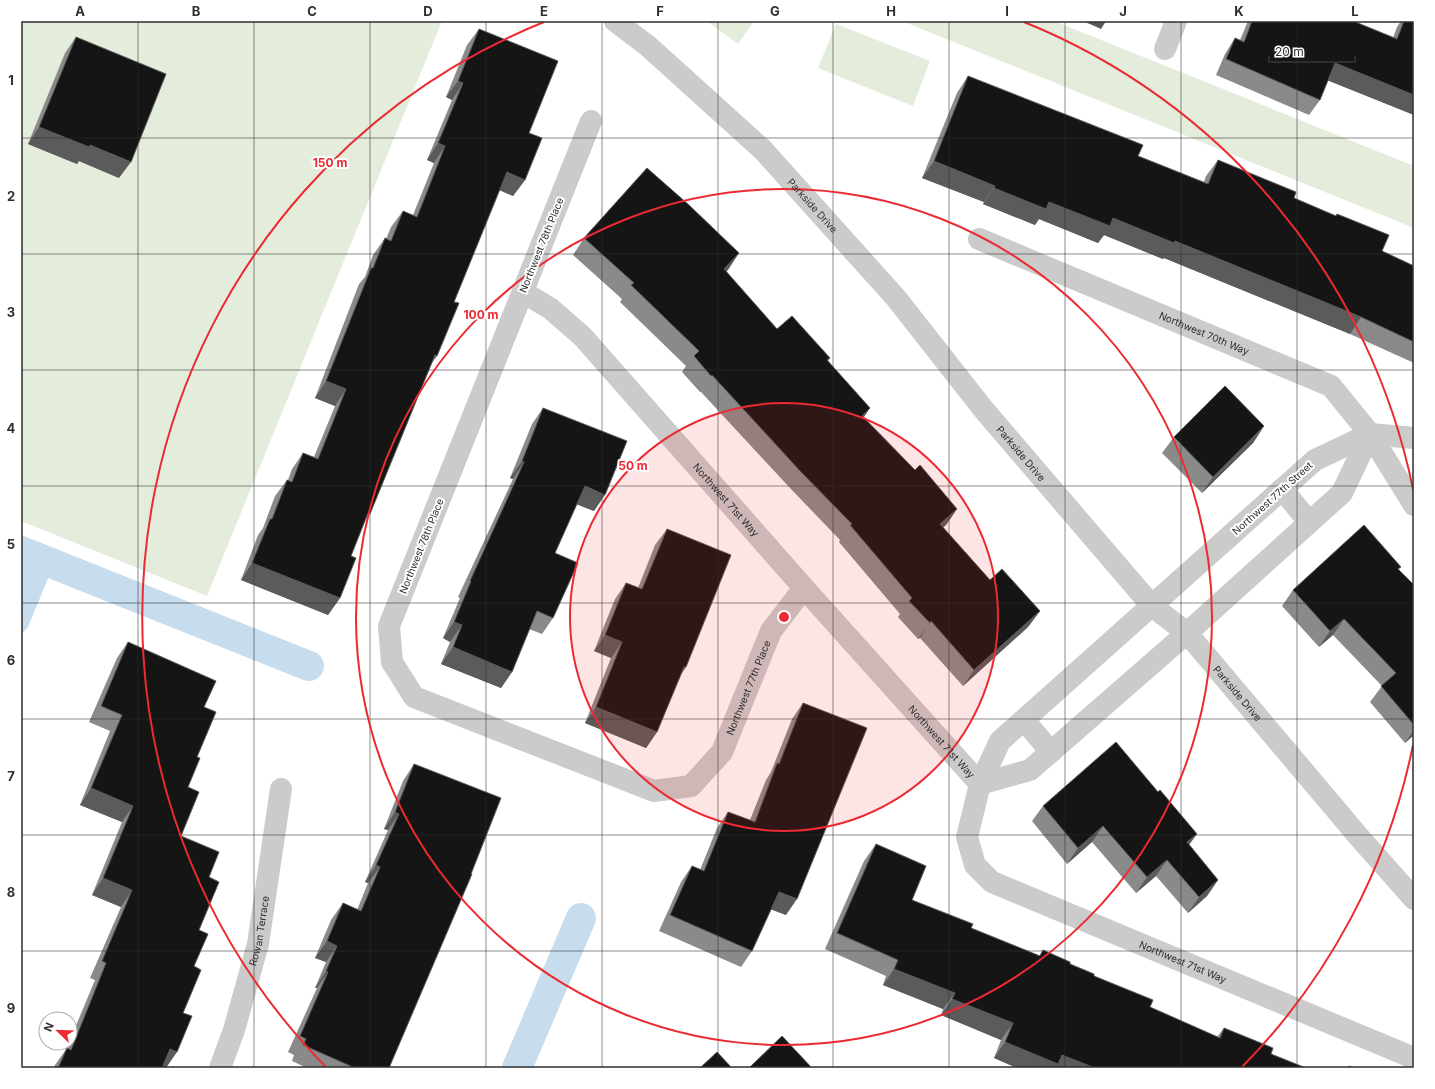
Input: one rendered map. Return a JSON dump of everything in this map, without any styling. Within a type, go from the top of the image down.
[{"type":"street","name":"Parkside Drive","points":[[615,21],[648,46],[763,150],[896,298],[984,410],[1152,606],[1187,633],[1359,837],[1414,899]]},
{"type":"street","points":[[1165,49],[1176,21]]},
{"type":"street","name":"Northwest 78th Place","points":[[591,121],[389,626],[392,662],[414,697],[654,791],[691,786]]},
{"type":"street","name":"Northwest 70th Way","points":[[979,239],[1331,386],[1370,434],[1414,505]]},
{"type":"street","name":"Northwest 71st Way","points":[[523,292],[551,309],[583,337],[804,588],[980,784],[967,837],[975,865],[992,882],[1408,1056]]},
{"type":"street","name":"Northwest 77th Street","points":[[980,784],[1000,741],[1315,460],[1370,434]]},
{"type":"street","points":[[980,784],[1030,770],[1187,633],[1342,493],[1370,434],[1414,438]]},
{"type":"street","points":[[1282,489],[1310,522]]},
{"type":"street","name":"Northwest 77th Place","points":[[691,786],[722,752],[771,631],[804,588]]},
{"type":"street","points":[[1024,720],[1051,752]]},
{"type":"street","name":"Rowan Terrace","points":[[220,1068],[234,1030],[258,944],[281,788]]},
{"type":"green space","points":[[21,21],[442,21],[207,596],[21,521]]},
{"type":"green space","points":[[707,21],[754,21],[738,44]]},
{"type":"green space","points":[[902,21],[1054,21],[1414,166],[1414,228]]},
{"type":"green space","points":[[836,24],[930,61],[913,106],[818,68]]},
{"type":"water","points":[[21,551],[54,564],[28,627],[21,635]]},
{"type":"building","points":[[1252,21],[1353,21],[1397,39],[1404,21],[1414,21],[1414,95],[1335,63],[1320,100],[1226,59],[1235,38],[1244,42]]},
{"type":"building","points":[[479,29],[558,61],[529,133],[542,138],[525,180],[507,172],[454,302],[459,303],[437,356],[435,355],[370,514],[368,513],[351,556],[356,558],[340,598],[252,563],[270,519],[272,519],[287,480],[292,482],[303,453],[318,459],[346,389],[326,381],[371,268],[373,268],[385,238],[391,241],[403,211],[417,217],[445,146],[438,143],[463,83],[458,81]]},
{"type":"building","points":[[76,37],[166,74],[131,162],[90,145],[89,147],[39,127]]},
{"type":"building","points":[[968,76],[1143,145],[1138,156],[1208,184],[1218,160],[1296,192],[1294,198],[1336,216],[1337,214],[1389,235],[1382,251],[1414,266],[1414,342],[1361,317],[1175,241],[1174,243],[1113,218],[1110,226],[1049,202],[1046,209],[934,161]]},
{"type":"building","points":[[647,168],[689,205],[739,253],[724,269],[777,329],[792,316],[830,358],[827,360],[870,408],[862,416],[915,470],[920,465],[957,509],[940,524],[990,580],[1002,569],[1040,611],[974,670],[931,621],[930,623],[909,601],[912,598],[850,525],[852,524],[801,472],[712,375],[711,376],[694,356],[699,351],[631,285],[634,283],[584,238]]},
{"type":"building","points":[[1225,386],[1264,426],[1213,477],[1174,437]]},
{"type":"building","points":[[543,408],[627,441],[605,495],[585,486],[555,553],[578,563],[553,618],[537,611],[512,672],[453,647],[462,625],[454,622],[470,581],[524,462],[522,461]]},
{"type":"building","points":[[1364,525],[1401,567],[1398,569],[1414,585],[1414,725],[1381,686],[1396,673],[1344,619],[1330,631],[1293,590]]},
{"type":"building","points":[[667,529],[731,555],[686,667],[684,667],[657,732],[596,707],[622,642],[605,635],[626,583],[642,589]]},
{"type":"building","points":[[128,642],[216,681],[204,707],[216,712],[197,757],[200,758],[188,787],[199,792],[181,836],[219,852],[209,877],[219,882],[199,930],[208,934],[194,966],[201,970],[183,1013],[192,1016],[177,1052],[170,1049],[162,1068],[58,1068],[66,1051],[78,1051],[78,1033],[106,963],[102,961],[132,890],[103,878],[133,806],[91,788],[122,715],[101,706]]},
{"type":"building","points":[[803,703],[867,728],[797,899],[779,892],[752,951],[670,915],[692,866],[704,871],[728,812],[755,822],[777,763],[779,764]]},
{"type":"building","points":[[1116,742],[1158,792],[1160,790],[1197,834],[1187,842],[1218,880],[1199,897],[1167,860],[1147,877],[1103,826],[1078,848],[1043,806]]},
{"type":"building","points":[[414,764],[501,798],[472,874],[389,1068],[355,1068],[303,1045],[306,1039],[300,1036],[328,972],[326,971],[337,946],[327,941],[343,903],[361,911],[380,867],[376,865],[399,814],[395,812]]},
{"type":"building","points":[[876,844],[926,866],[912,900],[973,924],[971,928],[1040,956],[1043,950],[1070,962],[1070,964],[1094,974],[1094,976],[1153,1000],[1150,1007],[1220,1038],[1224,1028],[1273,1048],[1271,1054],[1306,1068],[1095,1068],[1062,1055],[1058,1064],[1005,1042],[1013,1023],[952,999],[955,993],[894,969],[898,960],[837,933]]},
{"type":"building","points":[[782,1036],[812,1068],[749,1068]]},
{"type":"building","points":[[717,1052],[732,1068],[700,1068]]},
{"type":"waterway","points":[[21,551],[309,666]]},
{"type":"waterway","points":[[517,1068],[581,918]]}]
